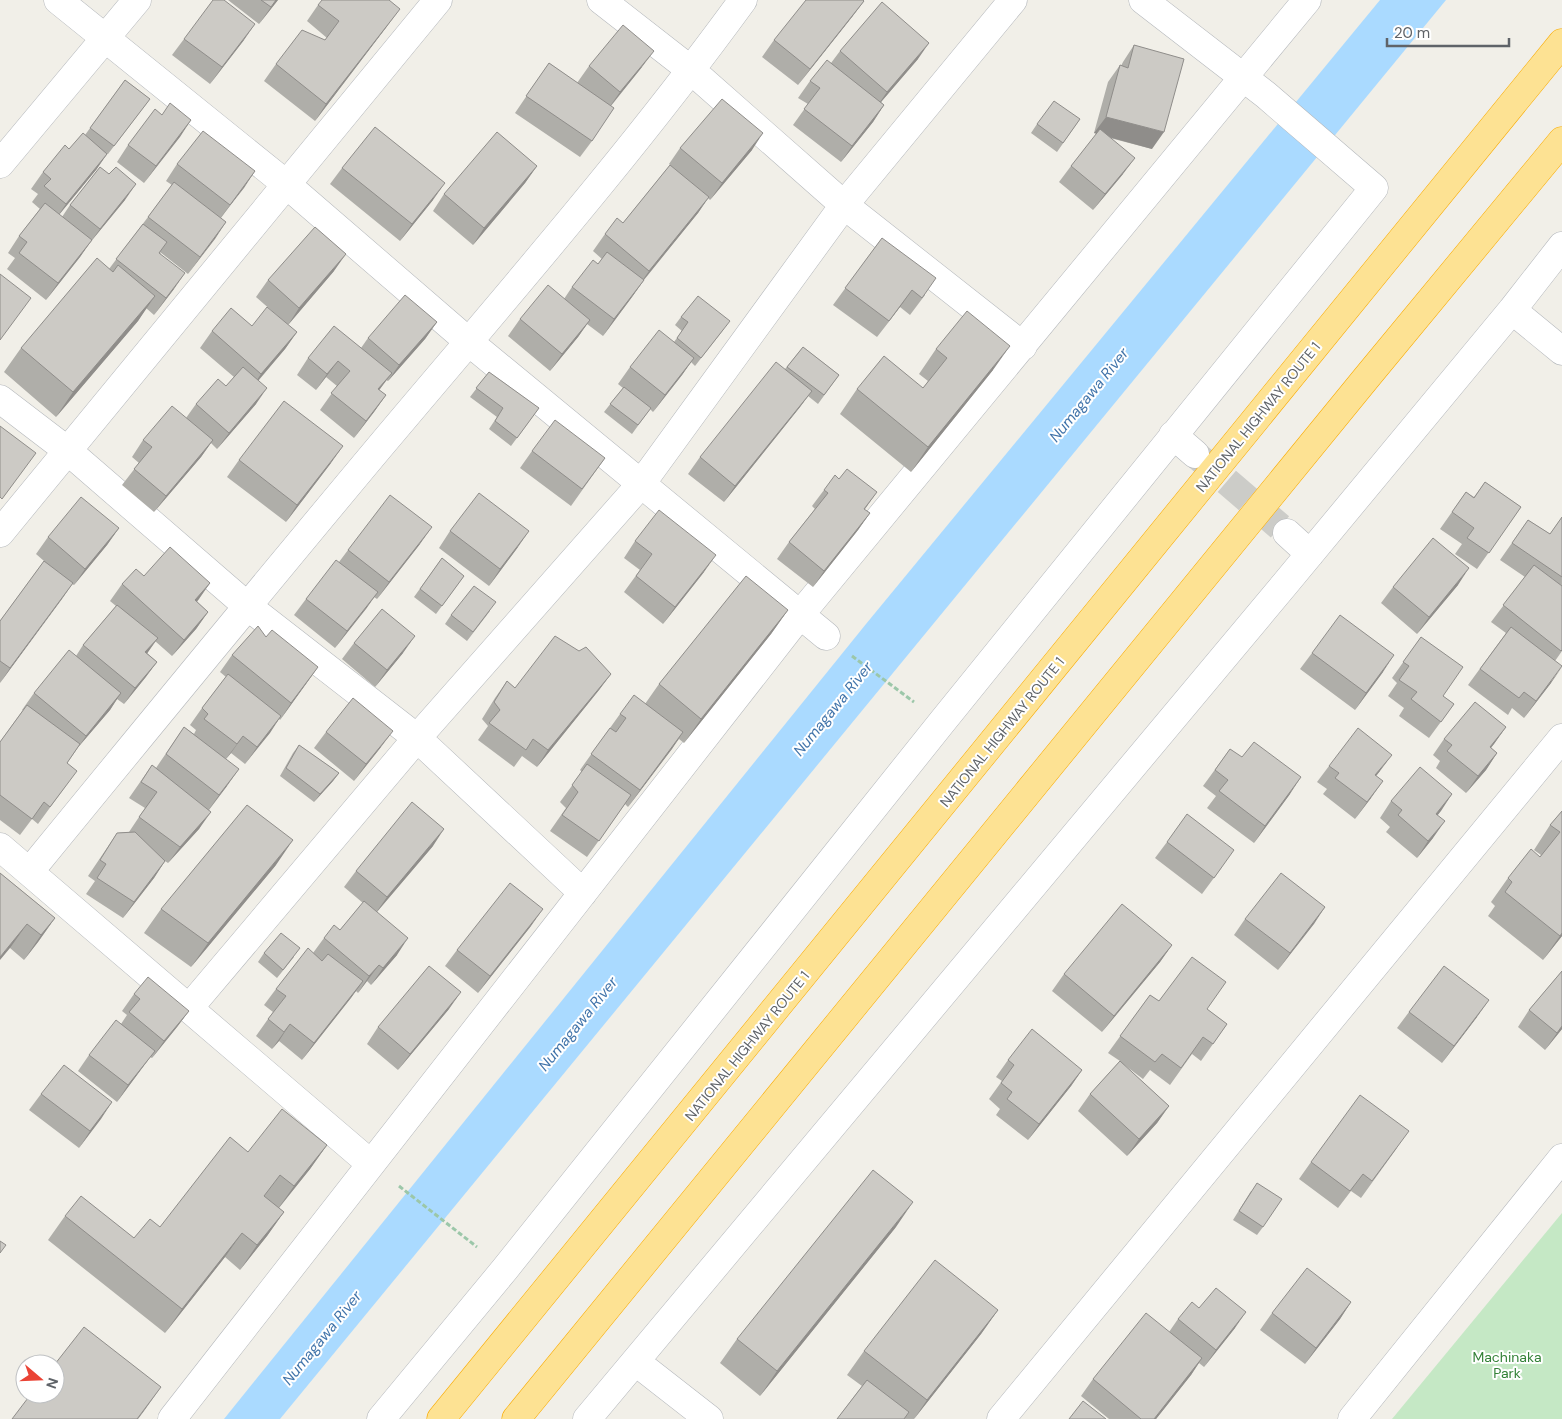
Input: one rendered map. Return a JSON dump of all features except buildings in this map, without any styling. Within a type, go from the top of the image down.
[{"type":"highway","name":"NATIONAL HIGHWAY ROUTE 1","points":[[441,1419],[1562,43]]},
{"type":"highway","points":[[516,1419],[1348,400],[1562,141]]},
{"type":"street","points":[[58,0],[286,184],[469,342],[799,616],[826,636]]},
{"type":"street","points":[[0,164],[137,0]]},
{"type":"street","points":[[0,533],[438,0]]},
{"type":"street","points":[[601,0],[692,71],[844,205],[1023,346]]},
{"type":"street","points":[[30,871],[246,605],[469,342],[692,71],[743,0]]},
{"type":"street","points":[[189,1008],[417,738],[641,484],[844,205],[1013,0]]},
{"type":"street","points":[[381,1419],[505,1270],[942,722],[1374,188],[1266,95],[1143,0]]},
{"type":"street","points":[[172,1419],[799,616],[1307,0]]},
{"type":"street","points":[[587,1419],[1310,554],[1512,310],[1562,246]]},
{"type":"street","points":[[1512,310],[1562,351]]},
{"type":"street","points":[[0,399],[68,451],[246,605],[417,738],[583,892]]},
{"type":"street","points":[[1173,435],[1195,454]]},
{"type":"street","points":[[1287,533],[1310,554]]},
{"type":"street","points":[[1001,1419],[1562,738]]},
{"type":"street","points":[[0,847],[371,1164]]},
{"type":"street","points":[[1352,1419],[1562,1158]]},
{"type":"street","points":[[636,1362],[709,1419]]},
{"type":"path","points":[[826,636],[942,722]]},
{"type":"path","points":[[371,1164],[505,1270]]},
{"type":"green space","name":"Machinaka Park","points":[[1562,1213],[1562,1419],[1392,1419]]},
{"type":"water","name":"Numagawa River","points":[[1380,0],[1446,0],[280,1419],[224,1419],[866,624]]},
{"type":"tunnel","points":[[1195,454],[1287,533]]}]
